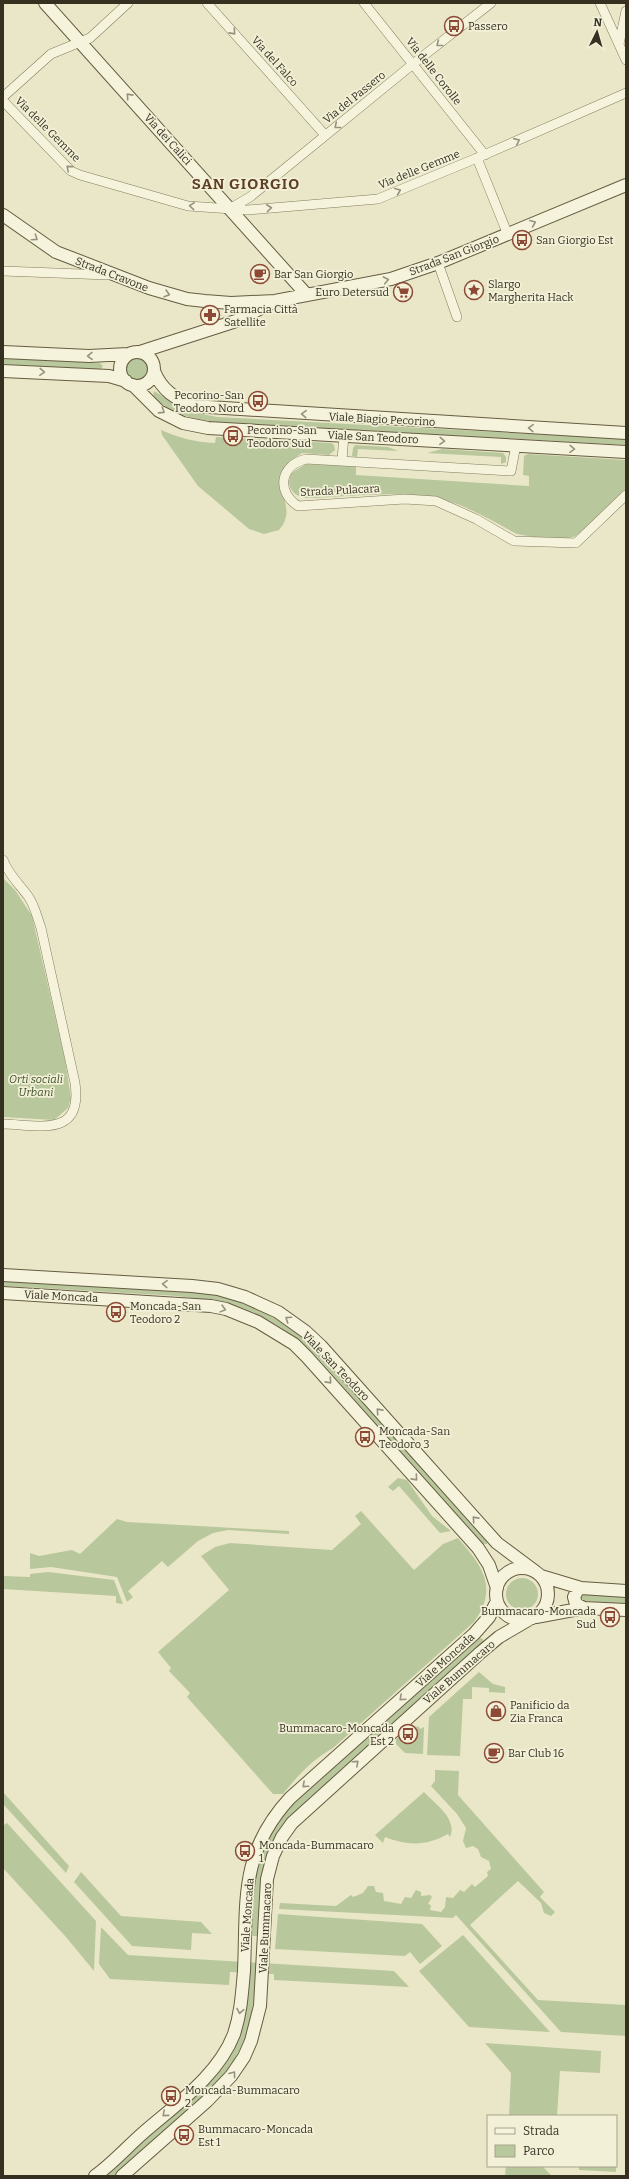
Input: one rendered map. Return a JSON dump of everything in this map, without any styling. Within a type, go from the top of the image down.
[{"type":"main road","name":"Via dei Calici","points":[[48,4],[80,42],[231,208],[306,294]]},
{"type":"main road","name":"Strada San Giorgio","points":[[231,303],[275,301],[391,279],[438,263],[508,235],[626,185]]},
{"type":"main road","name":"Strada Cravone","points":[[3,215],[56,252],[112,275],[187,299],[231,303]]},
{"type":"main road","name":"Strada San Giorgio","points":[[134,353],[171,343],[236,321],[275,301]]},
{"type":"main road","points":[[231,303],[236,321]]},
{"type":"main road","points":[[134,353],[124,357],[120,367],[122,377],[130,383],[139,386],[149,381],[158,354],[171,343]]},
{"type":"main road","points":[[3,352],[89,356],[134,353],[150,357],[154,369]]},
{"type":"main road","name":"Viale Biagio Pecorino","points":[[154,369],[160,384],[167,392],[175,398],[194,406],[217,409],[626,433]]},
{"type":"main road","name":"Viale San Teodoro","points":[[3,371],[115,377],[130,383],[159,410],[183,423],[208,428],[626,452]]},
{"type":"main road","name":"Viale San Teodoro","points":[[3,1276],[207,1287],[246,1297],[278,1312],[321,1346],[492,1538],[511,1554],[538,1574],[581,1588],[626,1591]]},
{"type":"main road","name":"Viale Moncada","points":[[3,1293],[195,1304],[226,1309],[258,1322],[294,1344],[307,1357],[478,1548],[489,1565],[497,1588]]},
{"type":"main road","points":[[478,1548],[490,1548],[492,1538]]},
{"type":"main road","points":[[522,1568],[538,1574],[545,1582],[548,1595],[545,1608],[532,1619],[515,1620],[509,1617],[499,1607],[497,1601],[497,1588],[503,1576],[515,1569],[522,1568]]},
{"type":"main road","points":[[581,1588],[577,1590],[574,1597],[576,1604],[584,1608]]},
{"type":"main road","name":"Viale Moncada","points":[[95,2176],[213,2069],[226,2051],[234,2035],[242,2002],[245,1935],[251,1866],[265,1830],[277,1812],[290,1798],[474,1634],[489,1617],[497,1601]]},
{"type":"main road","name":"Viale Bummacaro","points":[[122,2176],[207,2101],[231,2076],[244,2057],[257,2023],[260,2006],[266,1890],[269,1870],[278,1846],[292,1822],[488,1645],[532,1619],[584,1608],[626,1610]]},
{"type":"main road","points":[[474,1634],[483,1634],[487,1637],[488,1645]]},
{"type":"street","points":[[3,97],[51,54],[63,47],[90,38],[128,3]]},
{"type":"street","name":"Via del Falco","points":[[207,3],[325,136]]},
{"type":"street","name":"Via delle Corolle","points":[[364,3],[413,64],[481,157],[508,235]]},
{"type":"street","name":"Via del Passero","points":[[231,208],[250,197],[413,64],[491,3]]},
{"type":"street","points":[[600,3],[626,60]]},
{"type":"street","points":[[619,44],[626,11]]},
{"type":"street","name":"Via delle Gemme","points":[[3,101],[71,171],[75,173],[188,206],[247,210],[378,199],[481,157],[626,93]]},
{"type":"street","points":[[438,263],[457,317]]},
{"type":"street","points":[[3,271],[112,275]]},
{"type":"street","points":[[342,460],[344,435]]},
{"type":"street","name":"Strada Pulacara","points":[[516,445],[511,471],[306,459],[297,461],[286,470],[284,478],[286,494],[290,500],[298,506],[405,499],[436,501],[476,519],[514,542],[576,543],[626,495]]},
{"type":"street","points":[[3,854],[3,860],[14,880],[28,897],[35,909],[41,928],[75,1083],[77,1099],[74,1110],[69,1117],[54,1126],[4,1123]]},
{"type":"street","points":[[3,874],[14,880]]},
{"type":"green space","points":[[137,357],[145,361],[149,369],[145,377],[137,381],[129,377],[125,369],[129,361]]},
{"type":"green space","points":[[3,358],[100,363],[103,366],[100,370],[3,364]]},
{"type":"green space","points":[[154,391],[188,411],[217,417],[626,439],[626,445],[217,422],[182,415],[167,407],[153,396]]},
{"type":"green space","points":[[161,430],[194,441],[215,443],[216,437],[331,443],[334,445],[335,450],[329,455],[302,453],[285,465],[281,483],[286,506],[284,522],[279,530],[264,534],[249,529],[198,486],[162,435]]},
{"type":"green space","points":[[355,445],[388,447],[398,451],[358,449],[357,457],[352,456]]},
{"type":"green space","points":[[442,449],[503,453],[506,457],[506,462],[501,464],[501,457],[427,453]]},
{"type":"green space","points":[[528,454],[626,460],[626,488],[593,522],[579,534],[568,538],[553,539],[517,534],[473,511],[457,504],[439,499],[402,494],[307,498],[298,496],[294,493],[289,482],[292,473],[305,464],[356,466],[356,475],[529,486],[529,476],[523,475],[524,456]]},
{"type":"green space","name":"Orti sociali Urbani","points":[[3,878],[15,890],[32,916],[65,1060],[71,1098],[68,1108],[54,1120],[3,1117]]},
{"type":"green space","points":[[3,1280],[192,1291],[212,1294],[246,1304],[276,1319],[321,1353],[487,1541],[487,1544],[482,1544],[317,1357],[295,1337],[273,1323],[228,1304],[204,1299],[153,1294],[3,1286]]},
{"type":"green space","points":[[398,1478],[407,1480],[432,1516],[451,1531],[440,1533],[399,1486],[393,1491],[388,1487]]},
{"type":"green space","points":[[361,1511],[414,1570],[443,1544],[458,1538],[480,1568],[486,1587],[485,1598],[474,1622],[333,1748],[312,1763],[300,1774],[283,1794],[273,1794],[187,1697],[190,1693],[169,1671],[171,1668],[158,1652],[229,1590],[201,1556],[215,1547],[230,1543],[332,1550],[361,1524],[355,1516]]},
{"type":"green space","points":[[117,1519],[127,1522],[289,1531],[289,1534],[228,1530],[213,1533],[198,1541],[168,1567],[162,1561],[128,1591],[133,1597],[127,1602],[117,1577],[51,1567],[30,1569],[30,1553],[39,1556],[72,1550],[80,1554]]},
{"type":"green space","points":[[48,1572],[114,1580],[123,1604],[116,1603],[116,1596],[3,1589],[3,1576],[30,1577],[30,1574]]},
{"type":"green space","points":[[519,1578],[525,1578],[534,1582],[538,1594],[534,1606],[525,1610],[519,1610],[510,1606],[506,1597],[506,1591],[510,1582]]},
{"type":"green space","points":[[582,1594],[626,1597],[626,1604],[584,1601],[580,1597]]},
{"type":"green space","points":[[480,1638],[483,1639],[483,1643],[289,1817],[272,1846],[263,1874],[258,1936],[250,1936],[255,1881],[259,1864],[264,1847],[282,1817],[295,1802]]},
{"type":"green space","points":[[479,1672],[493,1684],[505,1687],[505,1693],[489,1692],[489,1688],[472,1687],[472,1699],[463,1699],[460,1756],[427,1755],[429,1717]]},
{"type":"green space","points":[[418,1726],[420,1729],[424,1727],[423,1754],[405,1753],[396,1744],[396,1739]]},
{"type":"green space","points":[[435,1770],[459,1771],[458,1795],[544,1892],[540,1897],[555,1912],[551,1916],[544,1913],[541,1903],[518,1881],[470,1925],[538,2000],[626,2005],[626,2036],[561,2032],[456,1915],[453,1918],[279,1909],[280,1903],[336,1906],[351,1895],[353,1897],[363,1893],[368,1886],[374,1886],[376,1892],[383,1893],[384,1901],[401,1904],[405,1897],[411,1898],[416,1890],[421,1892],[421,1896],[430,1895],[432,1897],[428,1904],[431,1905],[430,1910],[441,1912],[445,1907],[446,1897],[453,1898],[460,1890],[464,1892],[472,1884],[475,1887],[488,1876],[487,1872],[491,1869],[489,1861],[481,1857],[478,1849],[473,1846],[466,1848],[463,1841],[466,1828],[457,1814],[431,1786],[435,1781]]},
{"type":"green space","points":[[3,1792],[69,1866],[66,1873],[3,1804]]},
{"type":"green space","points":[[424,1792],[448,1818],[452,1830],[450,1837],[448,1834],[425,1843],[409,1843],[385,1837],[383,1843],[375,1835]]},
{"type":"green space","points":[[7,1823],[96,1921],[94,1971],[66,1937],[3,1868],[4,1825]]},
{"type":"green space","points":[[81,1872],[121,1916],[201,1922],[212,1934],[192,1933],[191,1950],[132,1946],[74,1882]]},
{"type":"green space","points":[[278,1914],[422,1924],[442,1946],[420,1964],[410,1952],[405,1956],[275,1949]]},
{"type":"green space","points":[[101,1927],[128,1955],[394,1971],[409,1987],[274,1980],[274,1974],[256,1973],[253,2006],[246,2033],[235,2058],[216,2085],[114,2176],[104,2176],[205,2086],[230,2055],[248,1973],[230,1972],[229,1985],[110,1979],[99,1964]]},
{"type":"green space","points":[[463,1935],[550,2032],[469,2027],[419,1971]]},
{"type":"green space","points":[[485,2043],[601,2051],[600,2073],[560,2071],[557,2115],[509,2115],[511,2073]]},
{"type":"green space","points":[[506,2167],[543,2167],[552,2176],[505,2176]]},
{"type":"green space","points":[[579,2167],[616,2167],[616,2172],[579,2170]]},
{"type":"place","name":"Passero","points":[[454,26]]},
{"type":"place","name":"San Giorgio Est","points":[[522,240]]},
{"type":"place","name":"Bar San Giorgio","points":[[260,274]]},
{"type":"place","name":"Slargo Margherita Hack","points":[[474,290]]},
{"type":"place","name":"Euro Detersud","points":[[403,292]]},
{"type":"place","name":"Farmacia Città Satellite","points":[[210,315]]},
{"type":"place","name":"Pecorino-San Teodoro Nord","points":[[258,401]]},
{"type":"place","name":"Pecorino-San Teodoro Sud","points":[[233,436]]},
{"type":"place","name":"Moncada-San Teodoro 2","points":[[116,1312]]},
{"type":"place","name":"Moncada-San Teodoro 3","points":[[365,1437]]},
{"type":"place","name":"Bummacaro-Moncada Sud","points":[[610,1617]]},
{"type":"place","name":"Panificio da Zia Franca","points":[[496,1711]]},
{"type":"place","name":"Bummacaro-Moncada Est 2","points":[[408,1734]]},
{"type":"place","name":"Bar Club 16","points":[[494,1753]]},
{"type":"place","name":"Moncada-Bummacaro 1","points":[[245,1851]]},
{"type":"place","name":"Moncada-Bummacaro 2","points":[[171,2096]]},
{"type":"place","name":"Bummacaro-Moncada Est 1","points":[[184,2135]]},
{"type":"district","name":"SAN GIORGIO","points":[[246,184]]}]
